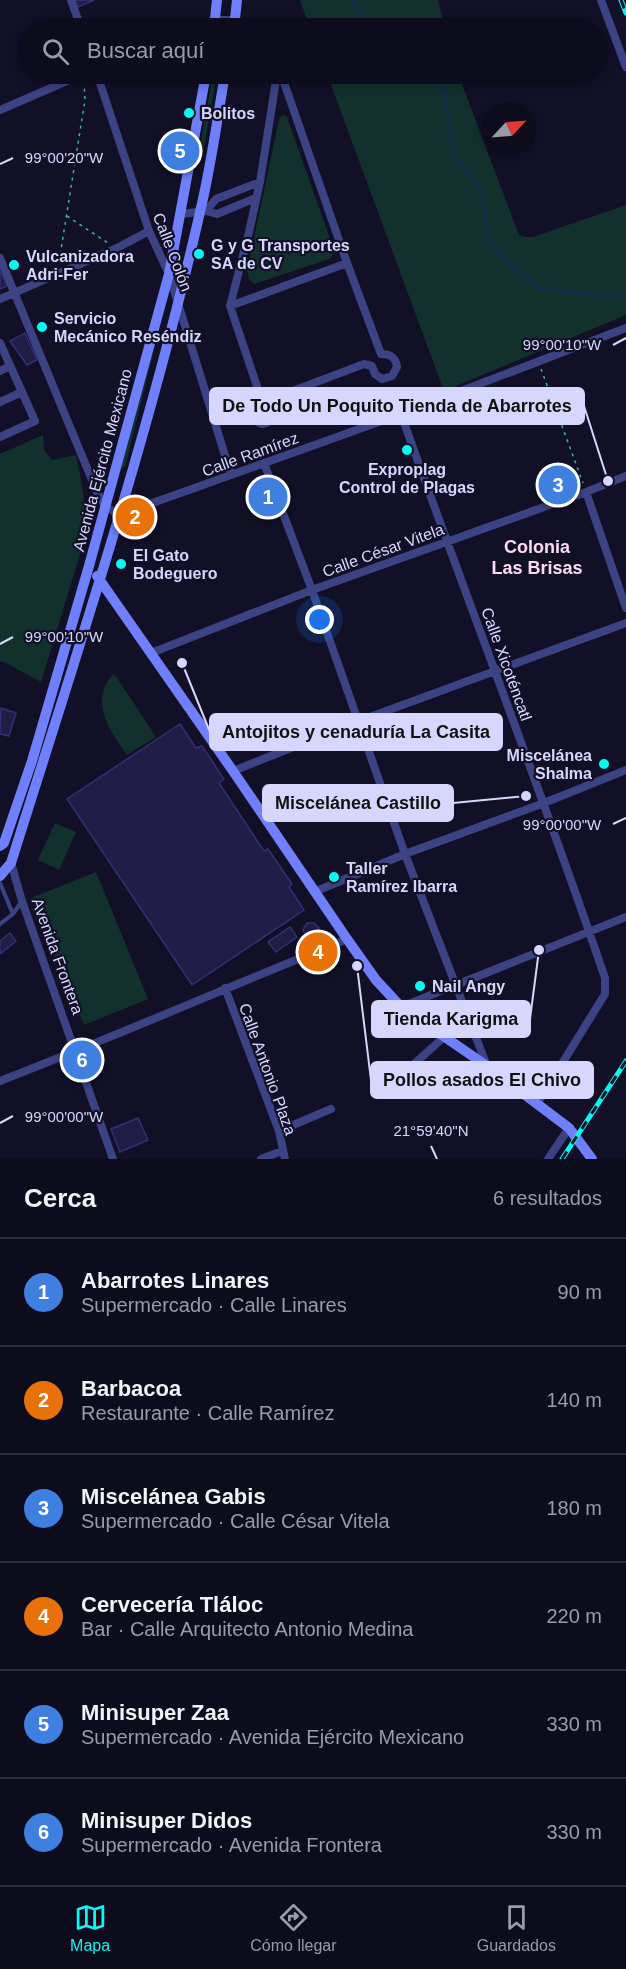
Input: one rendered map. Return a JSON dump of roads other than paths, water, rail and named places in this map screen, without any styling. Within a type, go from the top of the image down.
[{"type":"main road","points":[[216,18],[218,0]]},
{"type":"main road","points":[[235,18],[237,0]]},
{"type":"main road","name":"Avenida Ejército Mexicano","points":[[2,845],[32,761],[89,566],[169,274],[204,84]]},
{"type":"main road","name":"Avenida Ejército Mexicano","points":[[0,876],[11,862],[119,515],[203,211],[223,84]]},
{"type":"main road","points":[[89,566],[151,652],[376,980],[401,1007],[487,1066],[569,1128],[592,1159]]},
{"type":"main road","name":"Avenida Frontera","points":[[0,831],[2,845],[11,862]]},
{"type":"street","points":[[71,0],[77,18]]},
{"type":"street","points":[[601,0],[608,18]]},
{"type":"street","points":[[608,19],[626,67]]},
{"type":"street","points":[[0,110],[68,84]]},
{"type":"street","name":"Calle Colón","points":[[100,84],[150,231],[169,274],[231,475]]},
{"type":"street","points":[[277,84],[260,182],[230,306],[261,398],[251,409],[251,415],[258,423],[268,423],[275,414],[275,407],[269,400],[364,364],[372,366],[375,374],[382,379],[396,372],[396,362],[393,357],[381,354],[283,84]]},
{"type":"street","points":[[203,211],[216,200],[260,182]]},
{"type":"street","points":[[181,214],[203,211],[217,214],[256,198]]},
{"type":"street","points":[[0,299],[117,248],[150,231]]},
{"type":"street","points":[[0,258],[89,474],[105,506],[119,515]]},
{"type":"street","points":[[230,306],[347,263]]},
{"type":"street","name":"Calle Ramírez","points":[[119,515],[401,414],[626,328]]},
{"type":"street","points":[[0,343],[35,421],[0,438]]},
{"type":"street","points":[[0,371],[10,366]]},
{"type":"street","points":[[0,402],[22,392]]},
{"type":"street","name":"Calle Xicoténcatl","points":[[401,414],[446,541],[496,669],[605,978],[605,994],[537,1104]]},
{"type":"street","points":[[264,463],[312,590],[405,854],[487,1066]]},
{"type":"street","name":"Calle César Vitela","points":[[151,652],[312,590],[626,476]]},
{"type":"street","points":[[586,492],[626,608]]},
{"type":"street","points":[[233,771],[496,669],[626,623]]},
{"type":"street","points":[[314,892],[405,854],[626,770]]},
{"type":"street","name":"Avenida Frontera","points":[[11,862],[22,901],[113,1159]]},
{"type":"street","points":[[401,1007],[626,917]]},
{"type":"street","points":[[0,1081],[76,1052],[347,939]]},
{"type":"street","name":"Calle Antonio Plaza","points":[[225,988],[279,1131],[284,1155]]},
{"type":"street","points":[[392,1084],[444,1037]]},
{"type":"street","points":[[279,1131],[331,1109]]},
{"type":"street","points":[[548,1159],[569,1128]]},
{"type":"street","points":[[261,1159],[284,1155]]},
{"type":"lane","points":[[0,884],[13,914]]},
{"type":"lane","points":[[0,924],[13,914],[22,901]]},
{"type":"waterway","points":[[353,0],[355,8],[362,18]]},
{"type":"waterway","points":[[440,84],[443,86],[454,155],[482,192],[490,243],[506,261],[539,289],[626,297]]},
{"type":"railway","points":[[621,0],[626,13]]},
{"type":"railway","points":[[562,1159],[626,1061]]},
{"type":"place","name":"Bolitos","points":[[189,113]]},
{"type":"place","name":"Minisuper Zaa","points":[[180,151]]},
{"type":"place","name":"G y G Transportes SA de CV","points":[[199,254]]},
{"type":"place","name":"Vulcanizadora Adri-Fer","points":[[14,265]]},
{"type":"place","name":"Servicio Mecánico Reséndiz","points":[[42,327]]},
{"type":"place","name":"Exproplag Control de Plagas","points":[[407,450]]},
{"type":"place","name":"De Todo Un Poquito Tienda de Abarrotes","points":[[608,481]]},
{"type":"place","name":"Miscelánea Gabis","points":[[558,485]]},
{"type":"place","name":"Abarrotes Linares","points":[[268,497]]},
{"type":"place","name":"Barbacoa","points":[[135,517]]},
{"type":"place","name":"El Gato Bodeguero","points":[[121,564]]},
{"type":"place","name":"Antojitos y cenaduría La Casita","points":[[182,663]]},
{"type":"place","name":"Miscelánea Shalma","points":[[604,764]]},
{"type":"place","name":"Miscelánea Castillo","points":[[526,796]]},
{"type":"place","name":"Taller Ramírez Ibarra","points":[[334,877]]},
{"type":"place","name":"Tienda Karigma","points":[[539,950]]},
{"type":"place","name":"Cervecería Tláloc","points":[[318,952]]},
{"type":"place","name":"Pollos asados El Chivo","points":[[357,966]]},
{"type":"place","name":"Nail Angy","points":[[420,986]]},
{"type":"place","name":"Minisuper Didos","points":[[82,1060]]},
{"type":"district","name":"Colonia Las Brisas","points":[[537,557]]}]
